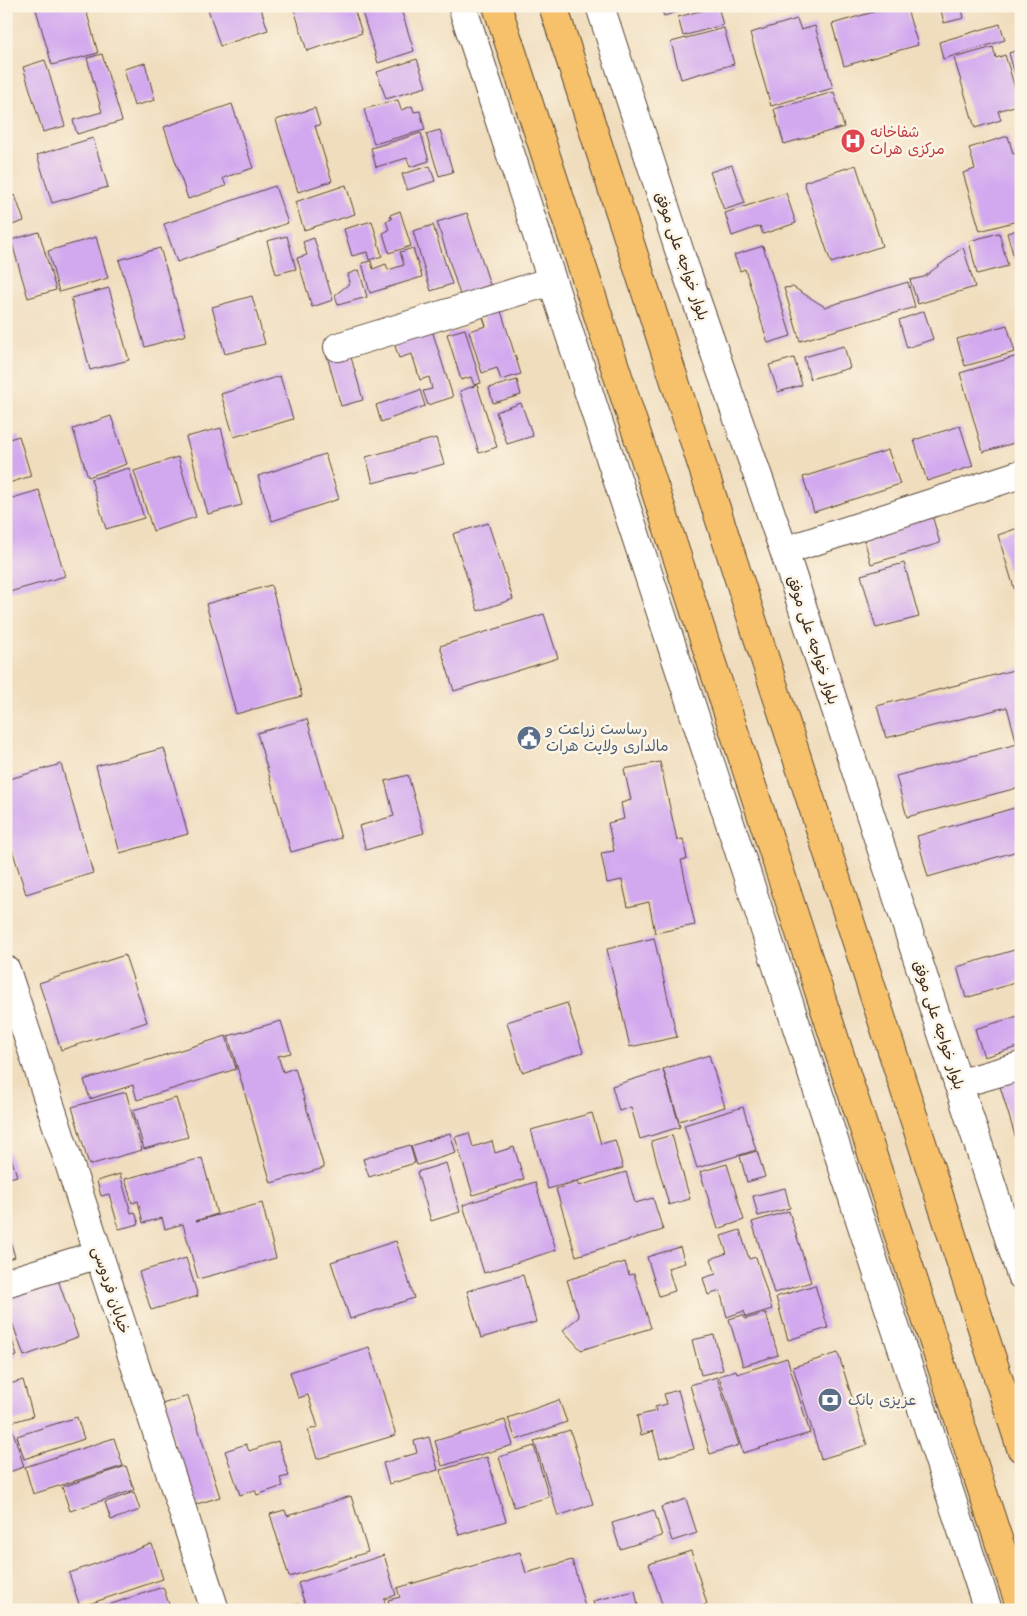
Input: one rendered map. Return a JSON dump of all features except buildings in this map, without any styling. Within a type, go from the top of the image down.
[{"type":"highway","points":[[497,6],[1021,1609]]},
{"type":"highway","points":[[553,6],[1021,1448]]},
{"type":"street","points":[[462,6],[988,1610]]},
{"type":"street","name":"بلوار خواجه علی موفق","points":[[600,6],[682,259],[784,551],[1021,1275]]},
{"type":"street","points":[[338,347],[552,281]]},
{"type":"street","points":[[784,551],[1021,474]]},
{"type":"street","name":"خیابان فردوسی","points":[[6,970],[15,1028],[99,1254],[215,1610]]},
{"type":"street","points":[[958,1084],[1021,1066]]},
{"type":"street","points":[[6,1283],[99,1254]]},
{"type":"place","name":"شفاخانه مرکزی هرات","points":[[853,141]]},
{"type":"place","name":"رساست زراعت و مالداری ولایت هرات","points":[[529,738]]},
{"type":"place","name":"عزیزی بانک","points":[[830,1400]]}]
